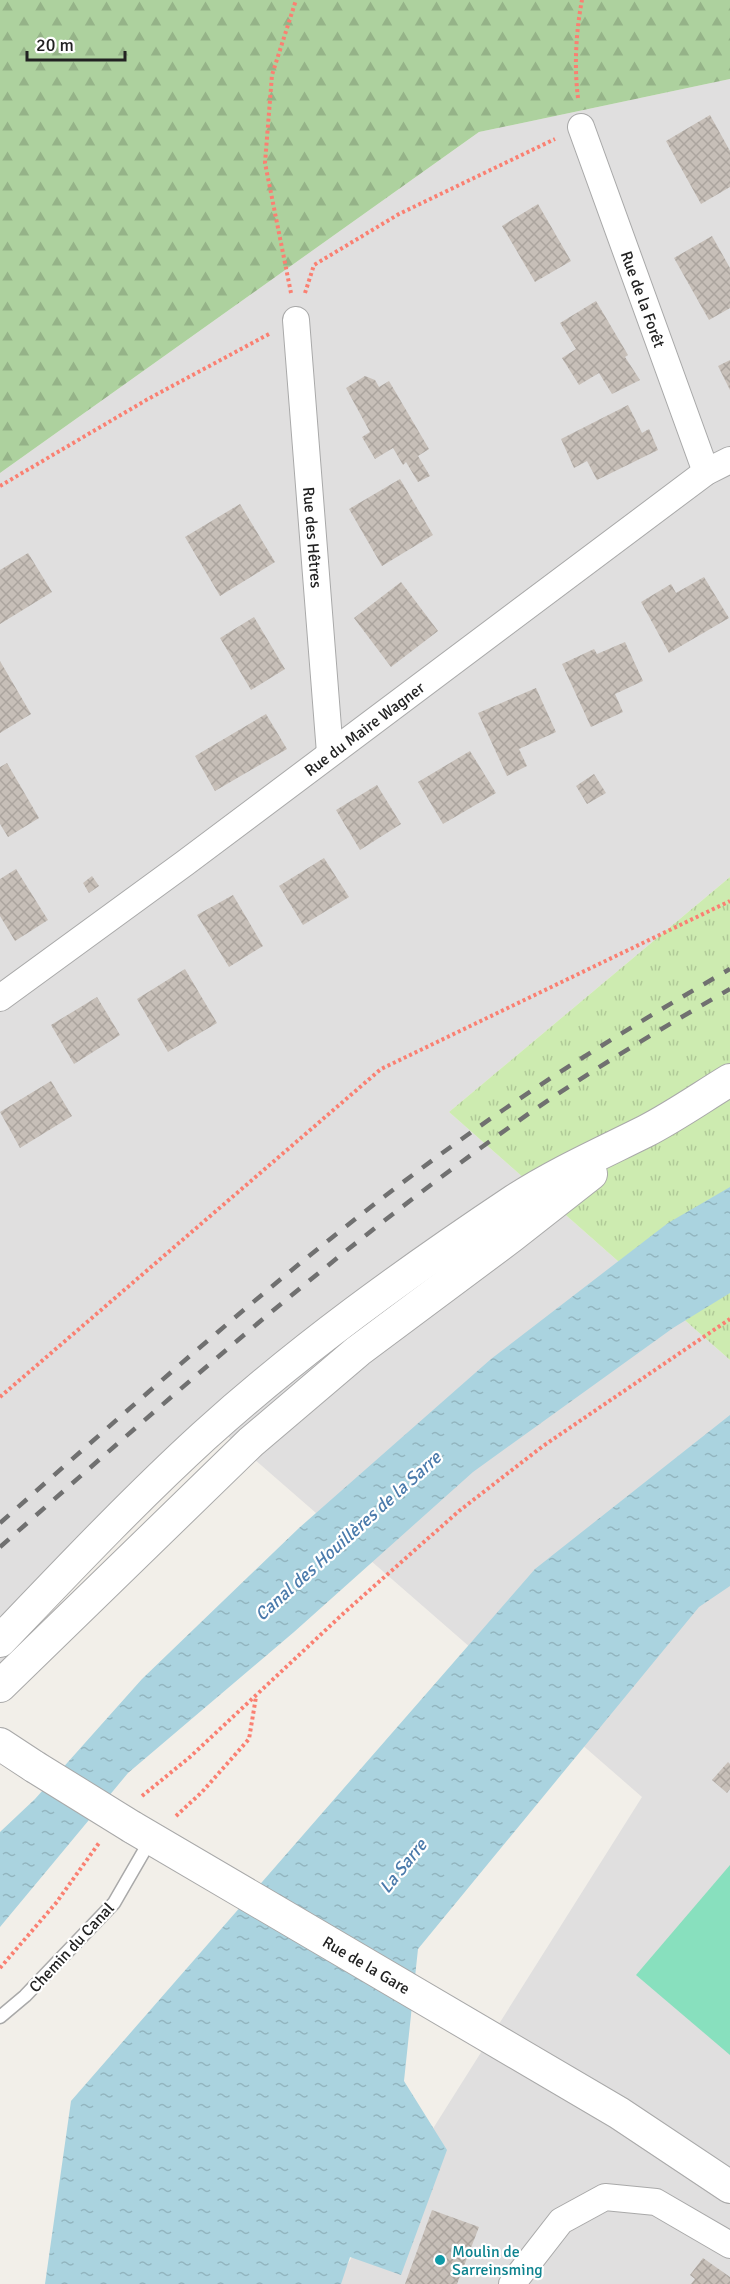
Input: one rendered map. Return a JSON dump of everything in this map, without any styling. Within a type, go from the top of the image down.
[{"type":"street","name":"Rue de la Forêt","points":[[581,127],[706,472]]},
{"type":"street","name":"Rue des Hêtres","points":[[296,320],[330,753]]},
{"type":"street","name":"Rue du Maire Wagner","points":[[0,998],[185,863],[706,472],[730,460]]},
{"type":"street","points":[[0,1641],[66,1572],[203,1437],[290,1362],[384,1291],[516,1199],[574,1165],[649,1129],[730,1080]]},
{"type":"street","points":[[0,1686],[251,1442],[358,1351],[512,1236],[649,1129]]},
{"type":"street","name":"Rue de la Gare","points":[[0,1744],[35,1767],[149,1829],[500,2044],[619,2113],[730,2187]]},
{"type":"street","points":[[512,2284],[561,2221],[605,2197],[656,2202],[730,2245]]},
{"type":"lane","name":"Chemin du Canal","points":[[0,2017],[25,1996],[114,1903],[149,1829]]},
{"type":"path","points":[[296,0],[272,75],[265,163],[296,320]]},
{"type":"path","points":[[581,127],[576,82],[582,0]]},
{"type":"path","points":[[0,1397],[381,1069],[730,901]]},
{"type":"path","points":[[149,1829],[190,1757],[346,1611],[459,1511],[543,1446],[730,1319]]},
{"type":"path","points":[[149,1829],[202,1792],[249,1739],[256,1696]]},
{"type":"path","points":[[0,1968],[56,1903],[103,1838]]},
{"type":"shaded area","points":[[730,79],[730,877],[449,1112],[730,1360],[730,2284],[335,2284],[642,1797],[207,1418],[0,1668],[0,473],[479,132]]},
{"type":"green space","points":[[0,0],[730,0],[730,79],[479,132],[0,473]]},
{"type":"green space","points":[[730,877],[730,1360],[449,1112]]},
{"type":"green space","points":[[730,1865],[730,2055],[636,1975]]},
{"type":"water","name":"Canal des Houillères de la Sarre","points":[[730,1187],[730,1293],[673,1328],[473,1472],[294,1632],[128,1773],[0,1927],[0,1832],[35,1799],[142,1679],[299,1528],[491,1359],[668,1223]]},
{"type":"water","name":"La Sarre","points":[[730,1415],[730,1586],[699,1607],[418,1949],[404,2081],[447,2150],[401,2275],[350,2257],[341,2284],[45,2284],[71,2101],[535,1569]]},
{"type":"building","points":[[710,115],[730,151],[730,187],[701,204],[666,141]]},
{"type":"building","points":[[538,204],[571,261],[535,282],[502,226]]},
{"type":"building","points":[[712,236],[730,268],[730,308],[709,320],[674,258]]},
{"type":"building","points":[[596,301],[628,355],[625,357],[640,380],[612,394],[599,373],[579,385],[562,358],[576,349],[560,323]]},
{"type":"building","points":[[730,360],[730,390],[718,366]]},
{"type":"building","points":[[365,376],[375,380],[379,387],[389,381],[429,449],[418,456],[430,476],[418,482],[406,462],[403,465],[393,448],[375,459],[362,437],[370,432],[346,388]]},
{"type":"building","points":[[628,405],[642,433],[649,429],[658,450],[597,480],[587,461],[574,468],[561,439]]},
{"type":"building","points":[[400,479],[433,535],[382,566],[349,509]]},
{"type":"building","points":[[240,504],[275,562],[220,596],[185,537]]},
{"type":"building","points":[[28,553],[52,592],[0,624],[0,570]]},
{"type":"building","points":[[704,577],[729,618],[669,653],[641,602],[671,584],[676,593]]},
{"type":"building","points":[[401,582],[438,631],[391,667],[354,618]]},
{"type":"building","points":[[254,617],[285,669],[251,690],[220,638]]},
{"type":"building","points":[[625,642],[643,681],[615,694],[623,712],[591,727],[562,664],[594,649],[597,654]]},
{"type":"building","points":[[0,661],[31,714],[0,733]]},
{"type":"building","points":[[536,688],[556,732],[519,749],[527,766],[507,776],[478,713]]},
{"type":"building","points":[[266,714],[287,749],[215,791],[195,756]]},
{"type":"building","points":[[470,751],[496,793],[443,824],[418,782]]},
{"type":"building","points":[[7,763],[39,818],[8,837],[0,824],[0,767]]},
{"type":"building","points":[[594,774],[606,793],[587,804],[576,786]]},
{"type":"building","points":[[377,785],[401,824],[360,850],[336,810]]},
{"type":"building","points":[[324,858],[349,897],[303,925],[279,886]]},
{"type":"building","points":[[16,869],[48,920],[15,941],[0,916],[0,879]]},
{"type":"building","points":[[92,876],[99,886],[89,893],[83,883]]},
{"type":"building","points":[[233,895],[263,946],[229,967],[197,915]]},
{"type":"building","points":[[185,969],[217,1023],[168,1052],[137,999]]},
{"type":"building","points":[[97,997],[120,1035],[74,1064],[51,1025]]},
{"type":"building","points":[[51,1081],[72,1116],[20,1148],[0,1112]]},
{"type":"building","points":[[728,1762],[730,1764],[730,1789],[727,1793],[712,1780]]},
{"type":"building","name":"Moulin de Sarreinsming","points":[[432,2210],[479,2227],[457,2284],[405,2284]]},
{"type":"building","points":[[703,2258],[730,2277],[730,2284],[691,2284],[695,2279],[690,2275]]},
{"type":"railway","points":[[0,1523],[247,1308],[374,1204],[533,1089],[730,969]]},
{"type":"railway","points":[[0,1547],[252,1328],[381,1223],[514,1124],[567,1088],[730,989]]},
{"type":"place","name":"Moulin de Sarreinsming","points":[[440,2260]]}]
